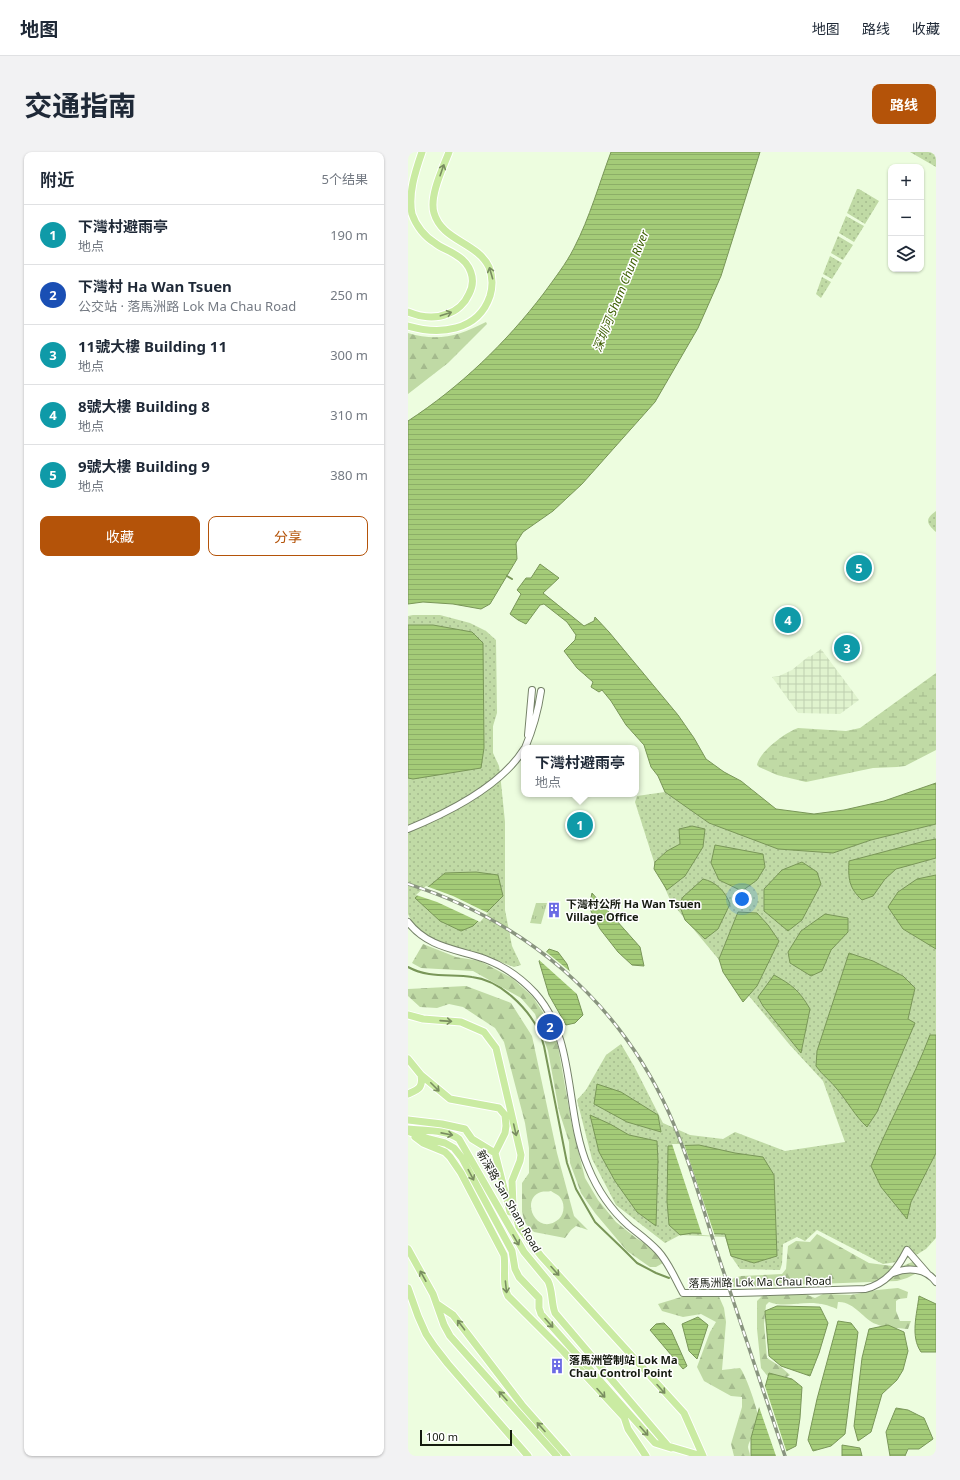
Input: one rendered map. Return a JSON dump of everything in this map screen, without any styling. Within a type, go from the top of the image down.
[{"type":"main road","points":[[408,312],[417,315],[431,316],[449,314],[461,306],[467,299],[473,282],[472,274],[464,262],[457,255],[431,240],[420,229],[414,217],[411,208],[410,194],[413,179],[422,152]]},
{"type":"main road","points":[[408,326],[430,330],[451,329],[462,326],[471,321],[483,310],[488,302],[493,284],[489,268],[481,255],[453,237],[441,226],[434,213],[434,194],[449,152]]},
{"type":"main road","name":"新深路 San Sham Road","points":[[408,1015],[423,1019],[461,1022],[484,1032],[496,1048],[521,1155],[512,1181],[514,1214],[519,1227]]},
{"type":"main road","name":"新深路 San Sham Road","points":[[408,1059],[421,1075],[450,1099],[499,1108],[505,1115],[505,1133],[495,1153],[511,1217],[546,1262],[684,1413],[702,1456]]},
{"type":"main road","points":[[408,1094],[419,1089],[422,1083],[421,1075]]},
{"type":"main road","name":"新深路 San Sham Road","points":[[408,1120],[442,1124],[465,1130],[472,1140],[495,1153]]},
{"type":"main road","points":[[408,1131],[424,1143],[446,1152],[450,1156],[461,1173],[504,1255],[505,1288],[508,1296],[563,1351],[624,1417],[628,1429],[646,1456]]},
{"type":"main road","name":"新深路 San Sham Road","points":[[408,1131],[445,1143],[454,1148],[462,1158],[512,1251],[515,1269],[519,1277],[539,1298],[540,1314],[655,1443],[702,1456]]},
{"type":"main road","name":"新深路 San Sham Road","points":[[408,1131],[446,1133],[452,1134],[459,1139],[524,1252],[548,1281],[551,1287],[553,1308],[555,1313],[671,1448]]},
{"type":"main road","points":[[408,1249],[437,1304],[444,1325],[450,1336],[558,1456]]},
{"type":"main road","points":[[408,1288],[426,1334],[434,1346],[528,1456]]},
{"type":"main road","points":[[437,1304],[453,1315],[522,1405],[568,1456]]},
{"type":"street","points":[[528,740],[532,690]]},
{"type":"street","points":[[526,745],[533,728],[541,691]]},
{"type":"street","points":[[408,829],[448,810],[477,793],[504,773],[521,754]]},
{"type":"street","name":"落馬洲路 Lok Ma Chau Road","points":[[408,922],[423,937],[438,945],[485,959],[505,968],[525,983],[542,1001],[551,1015],[559,1035],[581,1148],[593,1179],[615,1212],[663,1257],[683,1293],[865,1289],[883,1282],[893,1273],[907,1250],[936,1282]]},
{"type":"street","name":"落馬洲路 Lok Ma Chau Road","points":[[893,1273],[908,1269],[927,1273]]},
{"type":"shaded area","points":[[821,649],[859,700],[840,714],[798,713],[772,677],[779,676],[792,670],[809,656],[810,657]]},
{"type":"green space","points":[[910,152],[936,152],[936,167]]},
{"type":"green space","points":[[857,189],[879,201],[865,224],[847,213]]},
{"type":"green space","points":[[846,216],[864,226],[854,242],[839,233]]},
{"type":"green space","points":[[838,236],[853,245],[843,260],[831,253]]},
{"type":"green space","points":[[830,256],[842,263],[832,279],[823,274]]},
{"type":"green space","points":[[822,277],[831,282],[821,298],[816,294]]},
{"type":"green space","points":[[486,322],[487,324],[448,363],[408,394],[408,333],[429,337],[448,336],[467,331]]},
{"type":"green space","points":[[936,511],[936,532],[930,526],[928,521],[930,516]]},
{"type":"green space","points":[[440,615],[470,623],[486,631],[496,640],[497,713],[493,726],[493,753],[499,766],[505,822],[505,910],[512,946],[521,965],[514,967],[482,955],[437,942],[414,926],[408,914],[408,616]]},
{"type":"green space","points":[[936,673],[936,750],[905,766],[873,768],[806,782],[777,775],[757,765],[763,754],[774,743],[793,730],[798,728],[846,731],[860,728]]},
{"type":"green space","points":[[665,792],[713,825],[838,851],[871,840],[936,823],[936,1238],[926,1249],[916,1255],[897,1262],[883,1264],[817,1230],[805,1241],[797,1237],[783,1244],[782,1264],[780,1270],[740,1269],[731,1256],[725,1237],[680,1235],[665,1243],[616,1205],[592,1159],[577,1100],[586,1090],[606,1055],[621,1044],[663,1123],[690,1135],[723,1139],[735,1132],[785,1151],[845,1142],[823,1081],[789,1044],[671,902],[655,865],[635,802],[637,797]]},
{"type":"green space","points":[[536,903],[547,903],[541,924],[530,923]]},
{"type":"green space","points":[[423,944],[456,957],[480,961],[512,978],[533,997],[550,1023],[558,1046],[572,1126],[585,1178],[598,1200],[616,1222],[636,1238],[654,1249],[663,1263],[656,1267],[650,1267],[627,1251],[595,1213],[581,1193],[570,1163],[569,1142],[559,1111],[548,1051],[535,1014],[521,998],[473,971],[421,968],[412,963]]},
{"type":"green space","points":[[466,986],[511,1003],[532,1036],[557,1153],[574,1216],[588,1230],[576,1226],[565,1238],[534,1232],[525,1223],[522,1212],[522,1183],[529,1173],[529,1148],[525,1123],[504,1042],[495,1028],[463,1007],[449,1004],[437,1008],[420,1007],[408,996],[408,989]],"holes":[[[551,1191],[561,1198],[563,1211],[559,1219],[551,1224],[544,1224],[538,1221],[534,1215],[531,1209],[531,1202],[535,1196],[541,1192]]]},
{"type":"green space","points":[[817,1234],[869,1263],[900,1267],[917,1260],[921,1271],[897,1281],[734,1287],[731,1279],[741,1276],[782,1274],[786,1269],[788,1246],[796,1241],[810,1242]]},
{"type":"green space","points":[[898,1288],[908,1292],[907,1298],[896,1301],[896,1311],[900,1321],[911,1321],[908,1329],[879,1325],[867,1319],[854,1307],[844,1302],[838,1302],[837,1309],[817,1303],[784,1305],[769,1302],[766,1305],[764,1324],[767,1358],[790,1375],[780,1381],[770,1379],[761,1368],[757,1329],[757,1301],[762,1296],[805,1294],[815,1298],[823,1294],[851,1295]]},
{"type":"green space","points":[[701,1291],[717,1292],[724,1308],[726,1322],[722,1370],[740,1368],[746,1378],[755,1404],[759,1424],[749,1444],[748,1448],[750,1456],[734,1456],[731,1444],[742,1407],[742,1397],[731,1396],[704,1381],[697,1367],[710,1332],[716,1322],[701,1314],[683,1317],[662,1311],[658,1304]]},
{"type":"water","name":"深圳河 Sham Chun River","points":[[611,152],[760,152],[721,276],[698,328],[655,402],[582,484],[553,511],[523,532],[516,543],[517,559],[490,604],[481,609],[453,604],[423,602],[408,604],[408,421],[446,394],[498,347],[544,293],[567,260],[580,236]]},
{"type":"water","points":[[540,564],[559,578],[543,593],[584,626],[594,621],[595,617],[678,715],[706,759],[724,772],[741,781],[776,809],[814,814],[844,810],[884,801],[936,783],[936,824],[871,840],[833,853],[778,849],[709,823],[665,792],[658,776],[651,767],[644,745],[626,725],[611,701],[602,690],[599,692],[591,687],[593,682],[577,668],[564,651],[575,640],[576,635],[567,622],[544,604],[540,605],[526,624],[510,614],[521,594],[517,590],[526,578],[531,578]]},
{"type":"water","points":[[408,625],[433,625],[472,632],[483,643],[484,748],[481,768],[413,779],[408,778]]},
{"type":"water","points":[[692,826],[705,829],[703,847],[685,876],[667,890],[654,869],[655,862],[667,851],[680,844],[679,829]]},
{"type":"water","points":[[936,839],[936,858],[896,869],[885,879],[873,896],[862,900],[854,891],[849,878],[849,861]]},
{"type":"water","points":[[715,845],[763,854],[765,867],[757,880],[742,891],[719,880],[711,863]]},
{"type":"water","points":[[802,862],[817,872],[821,884],[802,920],[788,931],[764,911],[764,889],[782,870]]},
{"type":"water","points":[[476,872],[498,875],[503,896],[473,926],[461,931],[440,921],[415,898],[445,873]]},
{"type":"water","points":[[936,875],[936,949],[903,929],[888,907],[898,892],[917,879]]},
{"type":"water","points":[[703,879],[712,882],[720,888],[726,895],[730,904],[718,929],[705,939],[685,920],[679,904],[683,897]]},
{"type":"water","points":[[592,893],[640,947],[644,966],[632,965],[618,952],[600,929],[589,907]]},
{"type":"water","points":[[738,912],[757,913],[768,925],[779,941],[757,986],[743,1002],[723,972],[719,959]]},
{"type":"water","points":[[825,914],[848,918],[848,932],[831,950],[822,971],[811,976],[790,963],[788,952],[801,931]]},
{"type":"water","points":[[549,949],[558,952],[567,964],[583,1015],[575,1023],[566,1025],[549,995],[539,961]]},
{"type":"water","points":[[849,953],[873,961],[903,976],[915,988],[908,1019],[915,1023],[877,1112],[867,1127],[835,1086],[816,1066],[817,1051]]},
{"type":"water","points":[[774,975],[795,989],[810,1009],[801,1053],[763,1006],[758,997]]},
{"type":"water","points":[[930,1035],[936,1035],[936,1153],[911,1202],[907,1219],[881,1187],[871,1166]]},
{"type":"water","points":[[597,1084],[621,1092],[658,1115],[661,1132],[627,1122],[594,1104]]},
{"type":"water","points":[[590,1115],[629,1135],[657,1141],[658,1161],[656,1226],[637,1212],[615,1181],[599,1152]]},
{"type":"water","points":[[699,1145],[735,1153],[763,1157],[774,1175],[777,1256],[754,1263],[731,1256],[725,1234],[692,1233],[680,1235],[669,1225],[667,1201],[668,1146]]},
{"type":"water","points":[[919,1296],[936,1304],[936,1352],[921,1352],[918,1346],[915,1325]]},
{"type":"water","points":[[777,1306],[820,1307],[828,1323],[810,1376],[781,1366],[769,1356],[765,1311]]},
{"type":"water","points":[[698,1317],[708,1325],[697,1359],[689,1351],[682,1324]]},
{"type":"water","points":[[838,1321],[851,1323],[858,1332],[845,1434],[831,1446],[813,1451],[808,1440],[817,1399]]},
{"type":"water","points":[[664,1323],[671,1330],[687,1366],[683,1369],[650,1330],[656,1324]]},
{"type":"water","points":[[888,1325],[904,1332],[908,1351],[903,1370],[897,1380],[882,1394],[871,1432],[858,1441],[854,1426],[862,1358],[869,1329]]},
{"type":"water","points":[[769,1373],[792,1379],[802,1387],[796,1446],[776,1456],[751,1456],[751,1438]]},
{"type":"water","points":[[896,1408],[908,1410],[924,1418],[933,1439],[919,1449],[908,1449],[905,1456],[890,1456],[886,1432]]},
{"type":"water","points":[[842,1445],[860,1448],[862,1456],[842,1456]]},
{"type":"pier","points":[[426,886],[453,896],[488,913],[480,922],[437,902],[416,895]]},
{"type":"pier","points":[[545,951],[572,973],[578,995],[538,959]]},
{"type":"pier","points":[[672,1144],[684,1144],[715,1236],[702,1235]]},
{"type":"pier","points":[[764,1383],[787,1453],[781,1456],[776,1456],[758,1404]]},
{"type":"waterway","points":[[507,576],[512,579]]},
{"type":"waterway","points":[[408,967],[423,973],[482,979],[493,983],[512,996],[520,1004],[534,1022],[540,1033],[544,1046],[567,1163],[576,1189],[595,1222],[637,1263],[669,1278]]},
{"type":"railway","points":[[408,884],[451,900],[491,920],[529,943],[563,970],[595,1001],[623,1035],[648,1072],[669,1113],[688,1162],[785,1456]]},
{"type":"place","name":"9號大樓 Building 9","points":[[859,568]]},
{"type":"place","name":"8號大樓 Building 8","points":[[788,620]]},
{"type":"place","name":"11號大樓 Building 11","points":[[847,648]]},
{"type":"place","name":"下灣村避雨亭","points":[[580,825]]},
{"type":"place","name":"下灣村公所 Ha Wan Tsuen Village Office","points":[[554,910]]},
{"type":"place","name":"下灣村 Ha Wan Tsuen","points":[[550,1027]]},
{"type":"place","name":"落馬洲管制站 Lok Ma Chau Control Point","points":[[557,1366]]}]
